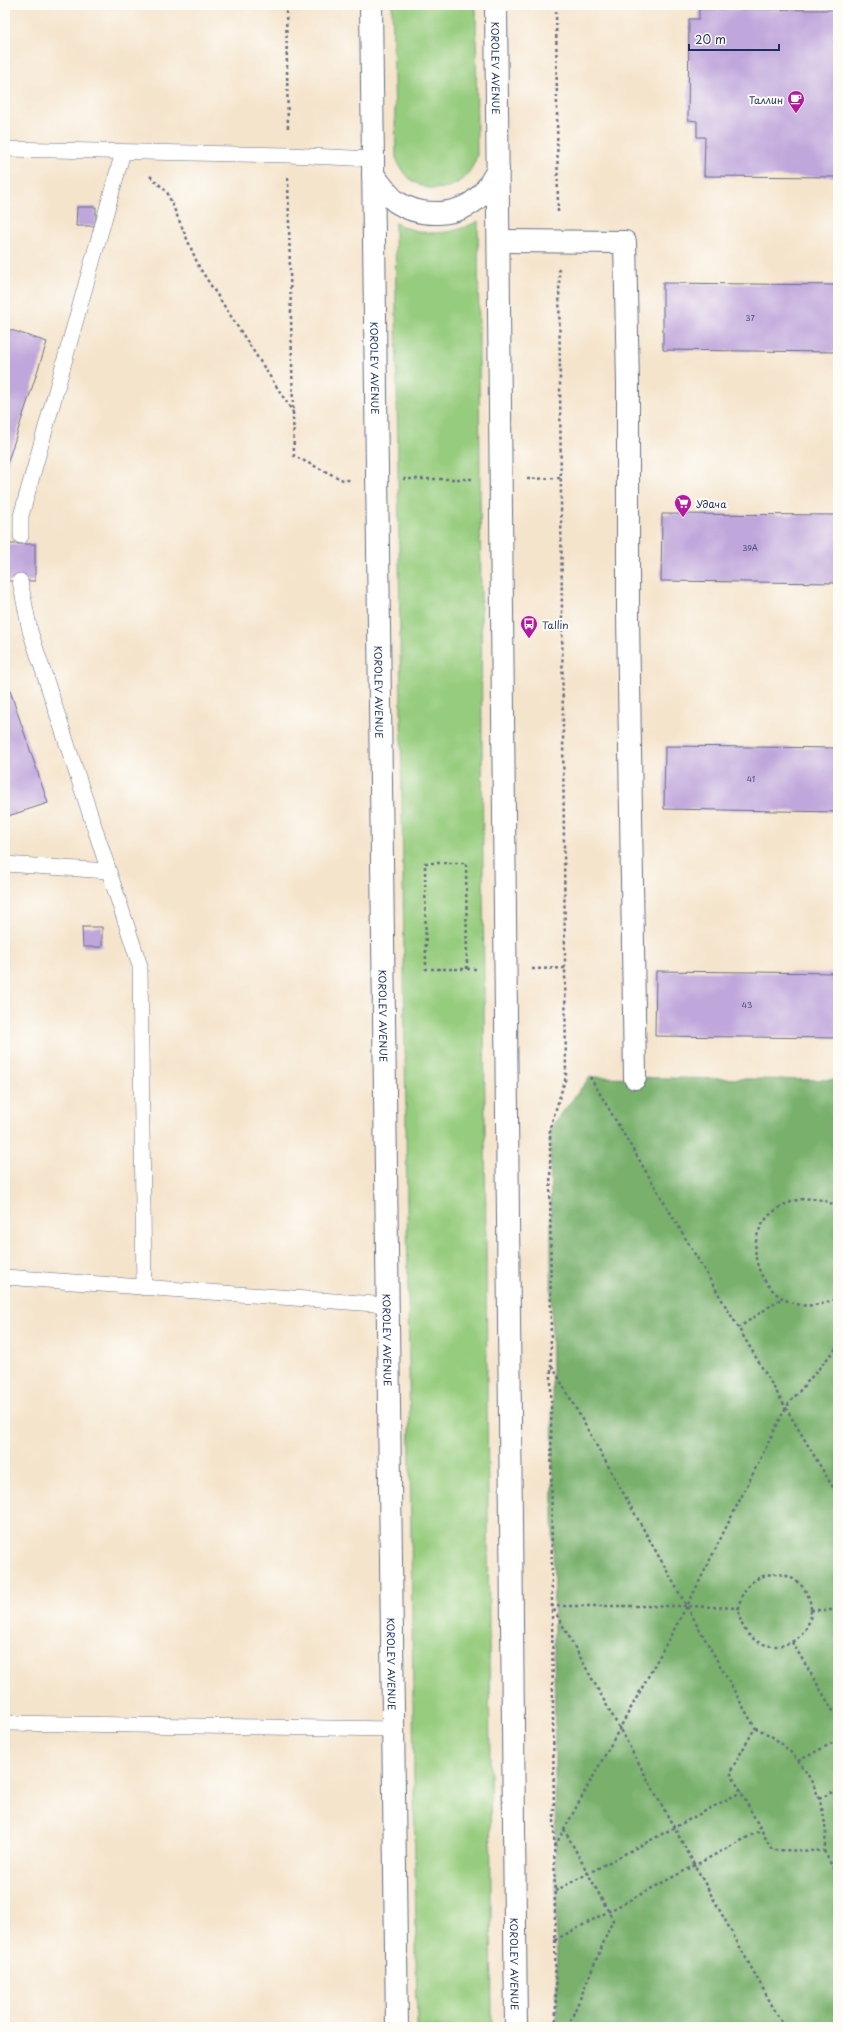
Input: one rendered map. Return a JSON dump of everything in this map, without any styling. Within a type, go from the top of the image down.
[{"type":"main road","name":"KOROLEV AVENUE","points":[[371,5],[397,2027]]},
{"type":"main road","name":"KOROLEV AVENUE","points":[[496,5],[516,2027]]},
{"type":"main road","points":[[373,167],[395,200],[414,210],[442,214],[463,208],[481,196],[498,170]]},
{"type":"main road","points":[[499,241],[558,240],[625,242],[628,383],[628,616],[635,1078]]},
{"type":"lane","points":[[5,149],[288,155],[373,167]]},
{"type":"lane","points":[[21,536],[21,516],[123,152]]},
{"type":"lane","points":[[20,581],[30,631],[140,966],[144,1288]]},
{"type":"lane","points":[[5,864],[108,871]]},
{"type":"lane","points":[[5,1277],[388,1305]]},
{"type":"lane","points":[[5,1723],[394,1729]]},
{"type":"path","points":[[286,5],[294,456],[343,480],[560,478]]},
{"type":"path","points":[[556,5],[566,1077],[550,1128],[556,2027]]},
{"type":"path","points":[[123,152],[167,192],[199,266],[293,413]]},
{"type":"path","points":[[425,863],[466,863],[467,969],[426,969],[425,863]]},
{"type":"path","points":[[590,1077],[838,1496]]},
{"type":"path","points":[[838,1206],[816,1198],[795,1200],[777,1209],[763,1224],[756,1244],[757,1265],[766,1284],[782,1298],[792,1302],[813,1305],[823,1304],[838,1297]]},
{"type":"path","points":[[738,1328],[782,1298]]},
{"type":"path","points":[[554,1847],[687,1606],[786,1407],[838,1346]]},
{"type":"path","points":[[551,1364],[755,1728],[780,1743],[798,1761],[810,1779],[819,1799],[824,1823],[824,1851],[838,1877]]},
{"type":"path","points":[[772,1575],[786,1576],[798,1583],[807,1594],[811,1610],[807,1627],[803,1633],[792,1642],[779,1646],[758,1642],[747,1633],[741,1621],[740,1608],[741,1600],[748,1588],[758,1579],[772,1575]]},
{"type":"path","points":[[552,1606],[687,1606],[740,1608]]},
{"type":"path","points":[[552,1606],[784,2027]]},
{"type":"path","points":[[811,1610],[838,1610]]},
{"type":"path","points":[[792,1642],[838,1719]]},
{"type":"path","points":[[755,1728],[730,1772],[772,1850],[824,1851]]},
{"type":"path","points":[[798,1761],[838,1740]]},
{"type":"path","points":[[819,1799],[838,1789]]},
{"type":"path","points":[[555,1891],[741,1792]]},
{"type":"path","points":[[564,1829],[613,1920],[568,2027]]},
{"type":"path","points":[[555,1940],[761,1830]]},
{"type":"green space","points":[[392,5],[476,5],[477,155],[471,169],[461,180],[450,186],[437,189],[425,187],[413,181],[403,171],[396,157]]},
{"type":"green space","points":[[478,221],[492,2027],[417,2027],[395,223],[416,231],[437,233],[458,230]]},
{"type":"green space","points":[[590,1077],[838,1080],[838,2027],[557,2027],[550,1128]]},
{"type":"building","points":[[699,9],[838,10],[838,177],[704,176],[705,137],[697,137],[697,121],[688,120],[689,19],[699,19]]},
{"type":"building","points":[[77,207],[96,207],[96,226],[76,226]]},
{"type":"building","points":[[663,283],[838,285],[838,352],[663,350]]},
{"type":"building","points":[[5,328],[47,342],[5,470]]},
{"type":"building","points":[[662,514],[838,515],[838,583],[661,581]]},
{"type":"building","points":[[5,544],[35,544],[35,581],[5,581]]},
{"type":"building","points":[[5,676],[48,803],[5,817]]},
{"type":"building","points":[[665,746],[838,748],[838,812],[664,809]]},
{"type":"building","points":[[82,927],[102,927],[102,947],[83,947]]},
{"type":"building","points":[[656,971],[838,973],[838,1038],[655,1036]]},
{"type":"place","name":"Таллин","points":[[796,114]]},
{"type":"place","name":"Удача","points":[[683,518]]},
{"type":"place","name":"Tallin","points":[[529,639]]}]
